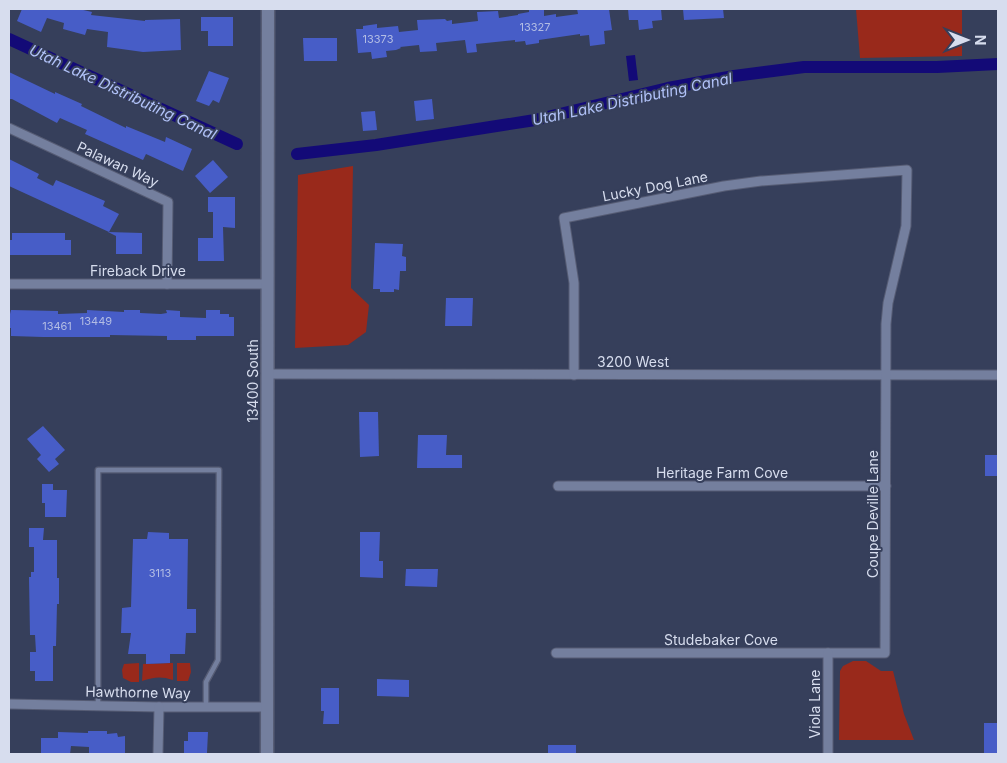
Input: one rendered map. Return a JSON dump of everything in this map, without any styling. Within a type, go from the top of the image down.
[{"type":"main road","name":"13400 South","points":[[267,754],[268,9]]},
{"type":"street","name":"Palawan Way","points":[[9,128],[168,202],[167,284]]},
{"type":"street","name":"Lucky Dog Lane","points":[[574,375],[574,283],[564,218],[724,186],[803,177],[908,170]]},
{"type":"street","name":"Coupe Deville Lane","points":[[886,653],[886,324],[888,303],[906,226],[908,170]]},
{"type":"street","name":"Fireback Drive","points":[[9,284],[268,284]]},
{"type":"street","name":"3200 West","points":[[267,374],[998,375]]},
{"type":"street","name":"Heritage Farm Cove","points":[[558,486],[886,486]]},
{"type":"street","name":"Studebaker Cove","points":[[556,653],[886,653]]},
{"type":"street","name":"Viola Lane","points":[[828,653],[828,754]]},
{"type":"street","name":"Hawthorne Way","points":[[9,704],[267,707]]},
{"type":"street","points":[[158,754],[159,707]]},
{"type":"lane","points":[[98,706],[98,470],[219,470],[218,660],[206,682],[206,707]]},
{"type":"shaded area","points":[[856,9],[962,9],[962,56],[860,58]]},
{"type":"shaded area","points":[[635,55],[638,80],[629,81],[626,56]]},
{"type":"shaded area","points":[[353,166],[351,288],[369,305],[366,332],[348,345],[295,348],[298,175]]},
{"type":"shaded area","points":[[853,661],[866,661],[881,671],[893,671],[904,714],[914,740],[839,740],[840,671],[843,666]]},
{"type":"shaded area","points":[[139,663],[139,682],[131,682],[123,678],[122,670],[124,664]]},
{"type":"shaded area","points":[[173,663],[173,680],[158,678],[142,681],[143,664]]},
{"type":"shaded area","points":[[177,663],[190,663],[191,672],[188,681],[177,681]]},
{"type":"building","points":[[22,9],[79,9],[92,12],[91,15],[145,21],[180,19],[181,50],[143,52],[107,47],[108,32],[87,29],[85,35],[63,29],[64,23],[47,18],[41,32],[17,21]]},
{"type":"building","points":[[529,9],[544,9],[544,16],[556,14],[556,17],[578,14],[577,9],[609,9],[612,30],[604,31],[605,44],[590,46],[589,35],[580,36],[580,34],[539,40],[539,43],[526,45],[525,41],[515,42],[515,40],[476,44],[477,52],[467,53],[465,40],[436,43],[437,51],[420,52],[419,45],[400,47],[396,50],[386,51],[387,57],[372,59],[371,52],[358,53],[356,29],[363,29],[363,26],[377,24],[377,28],[398,26],[399,32],[418,30],[417,20],[445,19],[447,21],[452,20],[452,24],[478,21],[477,12],[498,11],[499,18],[529,12]]},
{"type":"building","points":[[628,9],[661,9],[662,20],[652,21],[653,28],[639,30],[638,20],[629,20]]},
{"type":"building","points":[[683,9],[723,9],[724,18],[684,20]]},
{"type":"building","points":[[201,17],[233,17],[233,46],[208,46],[208,31],[201,31]]},
{"type":"building","points":[[303,38],[337,38],[337,61],[304,61]]},
{"type":"building","points":[[209,71],[229,78],[219,103],[213,100],[209,106],[196,101]]},
{"type":"building","points":[[9,72],[55,94],[55,92],[82,104],[81,106],[126,128],[126,126],[165,142],[166,137],[192,149],[183,171],[146,154],[143,160],[85,134],[87,130],[60,118],[57,123],[9,99]]},
{"type":"building","points":[[432,99],[434,119],[416,121],[414,101]]},
{"type":"building","points":[[375,111],[377,130],[363,131],[361,112]]},
{"type":"building","points":[[9,159],[39,174],[37,178],[53,186],[56,180],[105,201],[103,206],[119,214],[109,232],[9,186]]},
{"type":"building","points":[[213,160],[228,177],[210,193],[195,176]]},
{"type":"building","points":[[208,197],[235,197],[235,228],[223,227],[224,261],[198,261],[198,238],[213,238],[213,212],[208,212]]},
{"type":"building","points":[[108,232],[142,233],[142,254],[116,254],[116,236]]},
{"type":"building","points":[[12,233],[65,233],[65,240],[71,240],[71,255],[9,255],[9,240],[12,240]]},
{"type":"building","points":[[375,243],[403,244],[402,256],[406,257],[406,271],[400,271],[399,290],[394,289],[394,292],[380,292],[380,289],[373,289]]},
{"type":"building","points":[[446,298],[473,298],[472,326],[445,326]]},
{"type":"building","points":[[11,310],[58,311],[58,314],[87,313],[87,310],[124,312],[124,310],[140,310],[140,313],[161,314],[167,313],[166,310],[180,311],[180,317],[206,318],[206,310],[220,310],[220,314],[229,314],[229,317],[234,317],[234,336],[196,336],[196,340],[167,340],[167,336],[11,336],[9,313]]},
{"type":"building","points":[[359,412],[378,412],[379,456],[360,457]]},
{"type":"building","points":[[43,426],[65,450],[55,459],[59,464],[49,472],[37,459],[41,455],[27,439]]},
{"type":"building","points":[[418,435],[447,435],[446,455],[462,455],[462,468],[417,468]]},
{"type":"building","points":[[985,455],[998,455],[998,476],[985,476]]},
{"type":"building","points":[[42,484],[53,484],[53,490],[67,490],[66,517],[45,517],[45,503],[42,503]]},
{"type":"building","points":[[29,528],[44,528],[43,540],[57,540],[59,604],[57,604],[56,646],[53,646],[53,681],[35,681],[35,671],[30,671],[30,652],[36,652],[35,635],[30,635],[29,577],[31,577],[31,572],[34,572],[34,547],[29,547]]},
{"type":"building","points":[[148,532],[169,533],[169,539],[188,539],[187,609],[196,609],[196,633],[186,633],[185,654],[170,654],[170,663],[146,664],[146,654],[128,654],[131,633],[121,633],[122,608],[131,607],[133,539],[147,539]]},
{"type":"building","points":[[360,532],[380,532],[379,561],[383,561],[383,578],[360,577]]},
{"type":"building","points":[[406,569],[438,569],[437,587],[405,586]]},
{"type":"building","points":[[377,679],[409,680],[409,697],[377,696]]},
{"type":"building","points":[[321,688],[339,688],[339,724],[323,724],[324,711],[321,711]]},
{"type":"building","points":[[984,723],[998,723],[998,754],[984,754]]},
{"type":"building","points":[[88,731],[107,731],[107,734],[117,733],[118,737],[125,736],[125,754],[89,754],[89,747],[71,746],[70,754],[41,754],[41,738],[58,738],[58,732],[88,733]]},
{"type":"building","points":[[188,732],[208,732],[207,753],[184,754],[184,741],[188,741]]},
{"type":"building","points":[[548,745],[576,745],[576,754],[548,754]]},
{"type":"waterway","name":"Utah Lake Distributing Canal","points":[[9,39],[237,144]]},
{"type":"waterway","name":"Utah Lake Distributing Canal","points":[[297,154],[376,145],[535,120],[668,88],[734,76],[804,67],[937,67],[998,64]]}]
